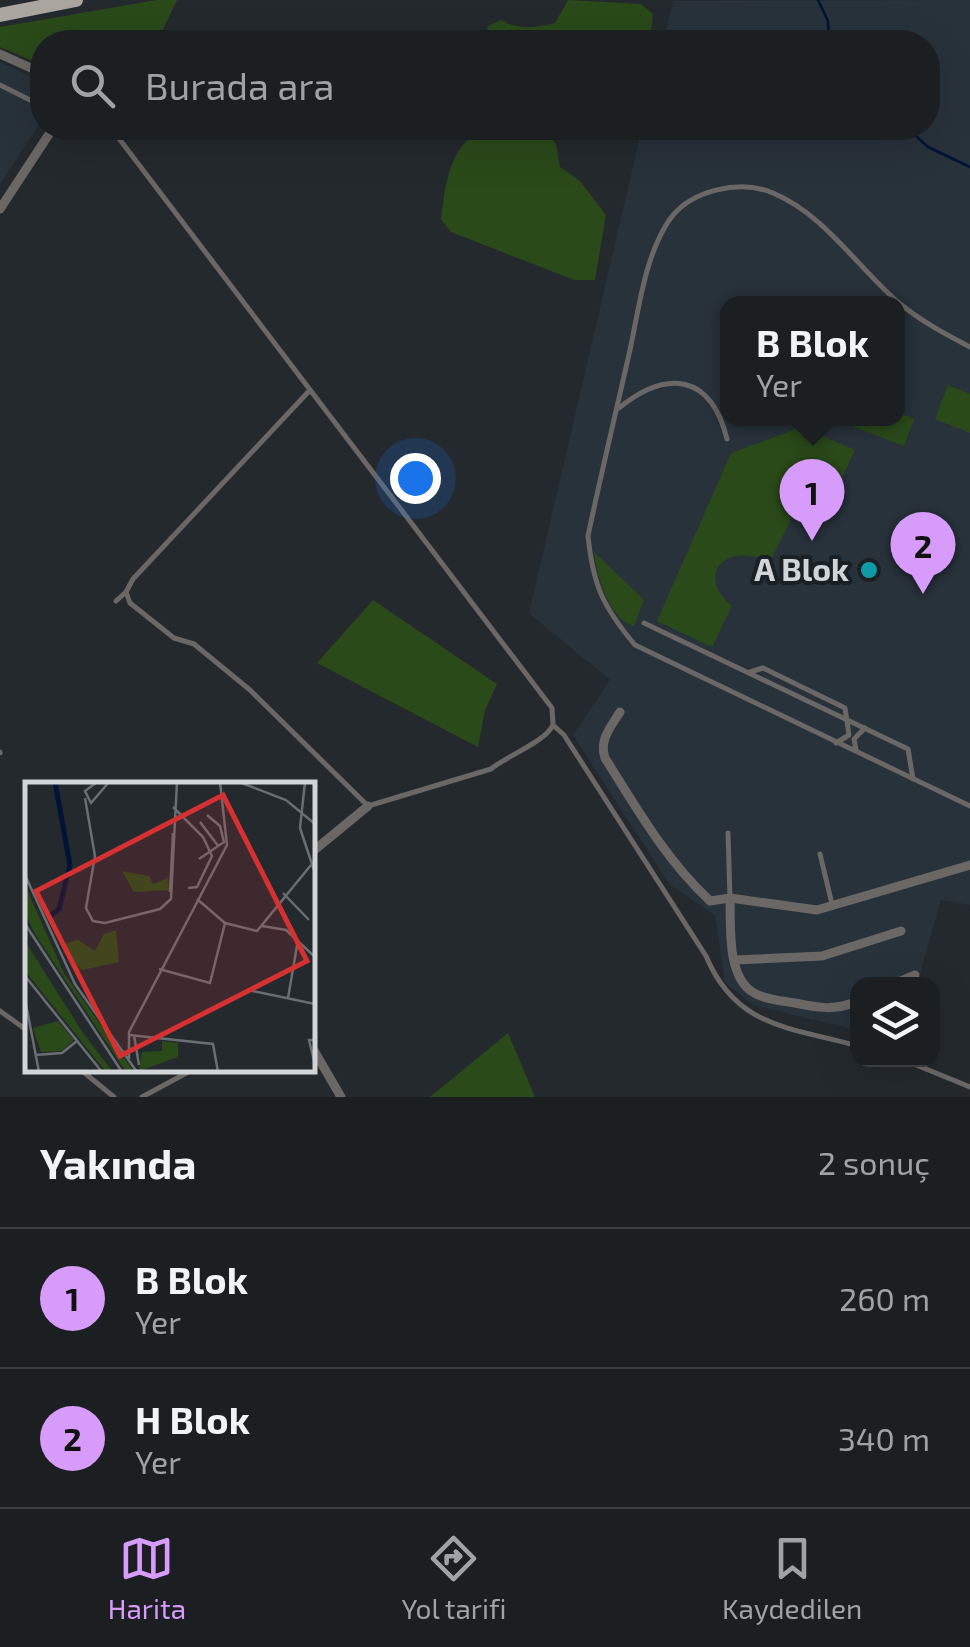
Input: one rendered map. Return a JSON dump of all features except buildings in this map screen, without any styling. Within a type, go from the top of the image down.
[{"type":"main road","points":[[0,15],[76,0]]},
{"type":"street","points":[[0,54],[30,68]]},
{"type":"street","points":[[0,209],[45,140]]},
{"type":"street","points":[[620,712],[604,736],[605,758],[664,852],[688,882],[710,901],[730,898],[810,910],[970,865]]},
{"type":"street","points":[[315,850],[368,806]]},
{"type":"street","points":[[730,898],[735,960],[741,980],[760,996],[828,1010],[850,1003]]},
{"type":"street","points":[[735,960],[822,956],[901,931]]},
{"type":"street","points":[[910,977],[915,975]]},
{"type":"street","points":[[315,1052],[341,1097]]},
{"type":"lane","points":[[0,85],[30,100]]},
{"type":"lane","points":[[120,140],[552,708],[554,725],[549,734],[491,769],[368,806],[250,690],[194,644],[174,638],[130,603],[126,592]]},
{"type":"lane","points":[[892,296],[804,211],[772,192],[748,188],[694,196],[671,218],[657,245],[588,536],[592,575],[608,612],[634,645],[970,806]]},
{"type":"lane","points":[[905,307],[970,348]]},
{"type":"lane","points":[[616,410],[647,387],[669,383],[683,385],[709,399],[720,415]]},
{"type":"lane","points":[[116,601],[205,499],[310,390]]},
{"type":"lane","points":[[724,426],[727,439]]},
{"type":"lane","points":[[644,623],[749,673],[763,668],[845,708],[848,734],[836,743]]},
{"type":"lane","points":[[849,721],[908,749],[913,779]]},
{"type":"lane","points":[[554,725],[706,956],[717,984],[730,999],[759,1018],[850,1044]]},
{"type":"lane","points":[[856,752],[854,739],[864,728]]},
{"type":"lane","points":[[728,834],[730,898]]},
{"type":"lane","points":[[820,854],[832,906]]},
{"type":"lane","points":[[0,1012],[25,1029]]},
{"type":"lane","points":[[922,1067],[970,1086]]},
{"type":"lane","points":[[83,1072],[114,1097]]},
{"type":"lane","points":[[142,1097],[188,1072]]},
{"type":"shaded area","points":[[970,0],[970,905],[941,900],[919,977],[850,977],[850,1028],[753,1005],[725,982],[715,915],[670,885],[573,735],[610,680],[529,613],[639,140],[940,140],[940,30],[666,30],[673,1]]},
{"type":"shaded area","points":[[0,62],[30,76],[30,138],[0,184]]},
{"type":"green space","points":[[157,0],[177,0],[163,30],[30,30],[30,60],[0,47],[0,27]]},
{"type":"green space","points":[[568,0],[641,4],[653,14],[651,30],[487,30],[501,20],[528,27],[555,23]]},
{"type":"green space","points":[[468,140],[553,140],[560,167],[580,181],[606,215],[595,280],[574,280],[451,232],[441,219],[448,176]]},
{"type":"green space","points":[[948,385],[970,394],[970,433],[935,419]]},
{"type":"green space","points":[[905,415],[914,419],[904,446],[854,427],[905,426]]},
{"type":"green space","points":[[801,427],[855,450],[829,505],[814,498],[808,509],[798,505],[770,562],[739,556],[720,565],[716,584],[732,606],[712,647],[657,621],[731,453]]},
{"type":"green space","points":[[594,552],[644,600],[634,626],[611,606]]},
{"type":"green space","points":[[373,600],[497,684],[485,710],[478,747],[317,663]]},
{"type":"green space","points":[[508,1033],[535,1097],[430,1097]]},
{"type":"waterway","points":[[818,0],[828,30]]},
{"type":"waterway","points":[[920,140],[970,167]]},
{"type":"place","name":"B Blok","points":[[812,541]]},
{"type":"place","name":"A Blok","points":[[869,570]]},
{"type":"place","name":"H Blok","points":[[923,594]]}]
